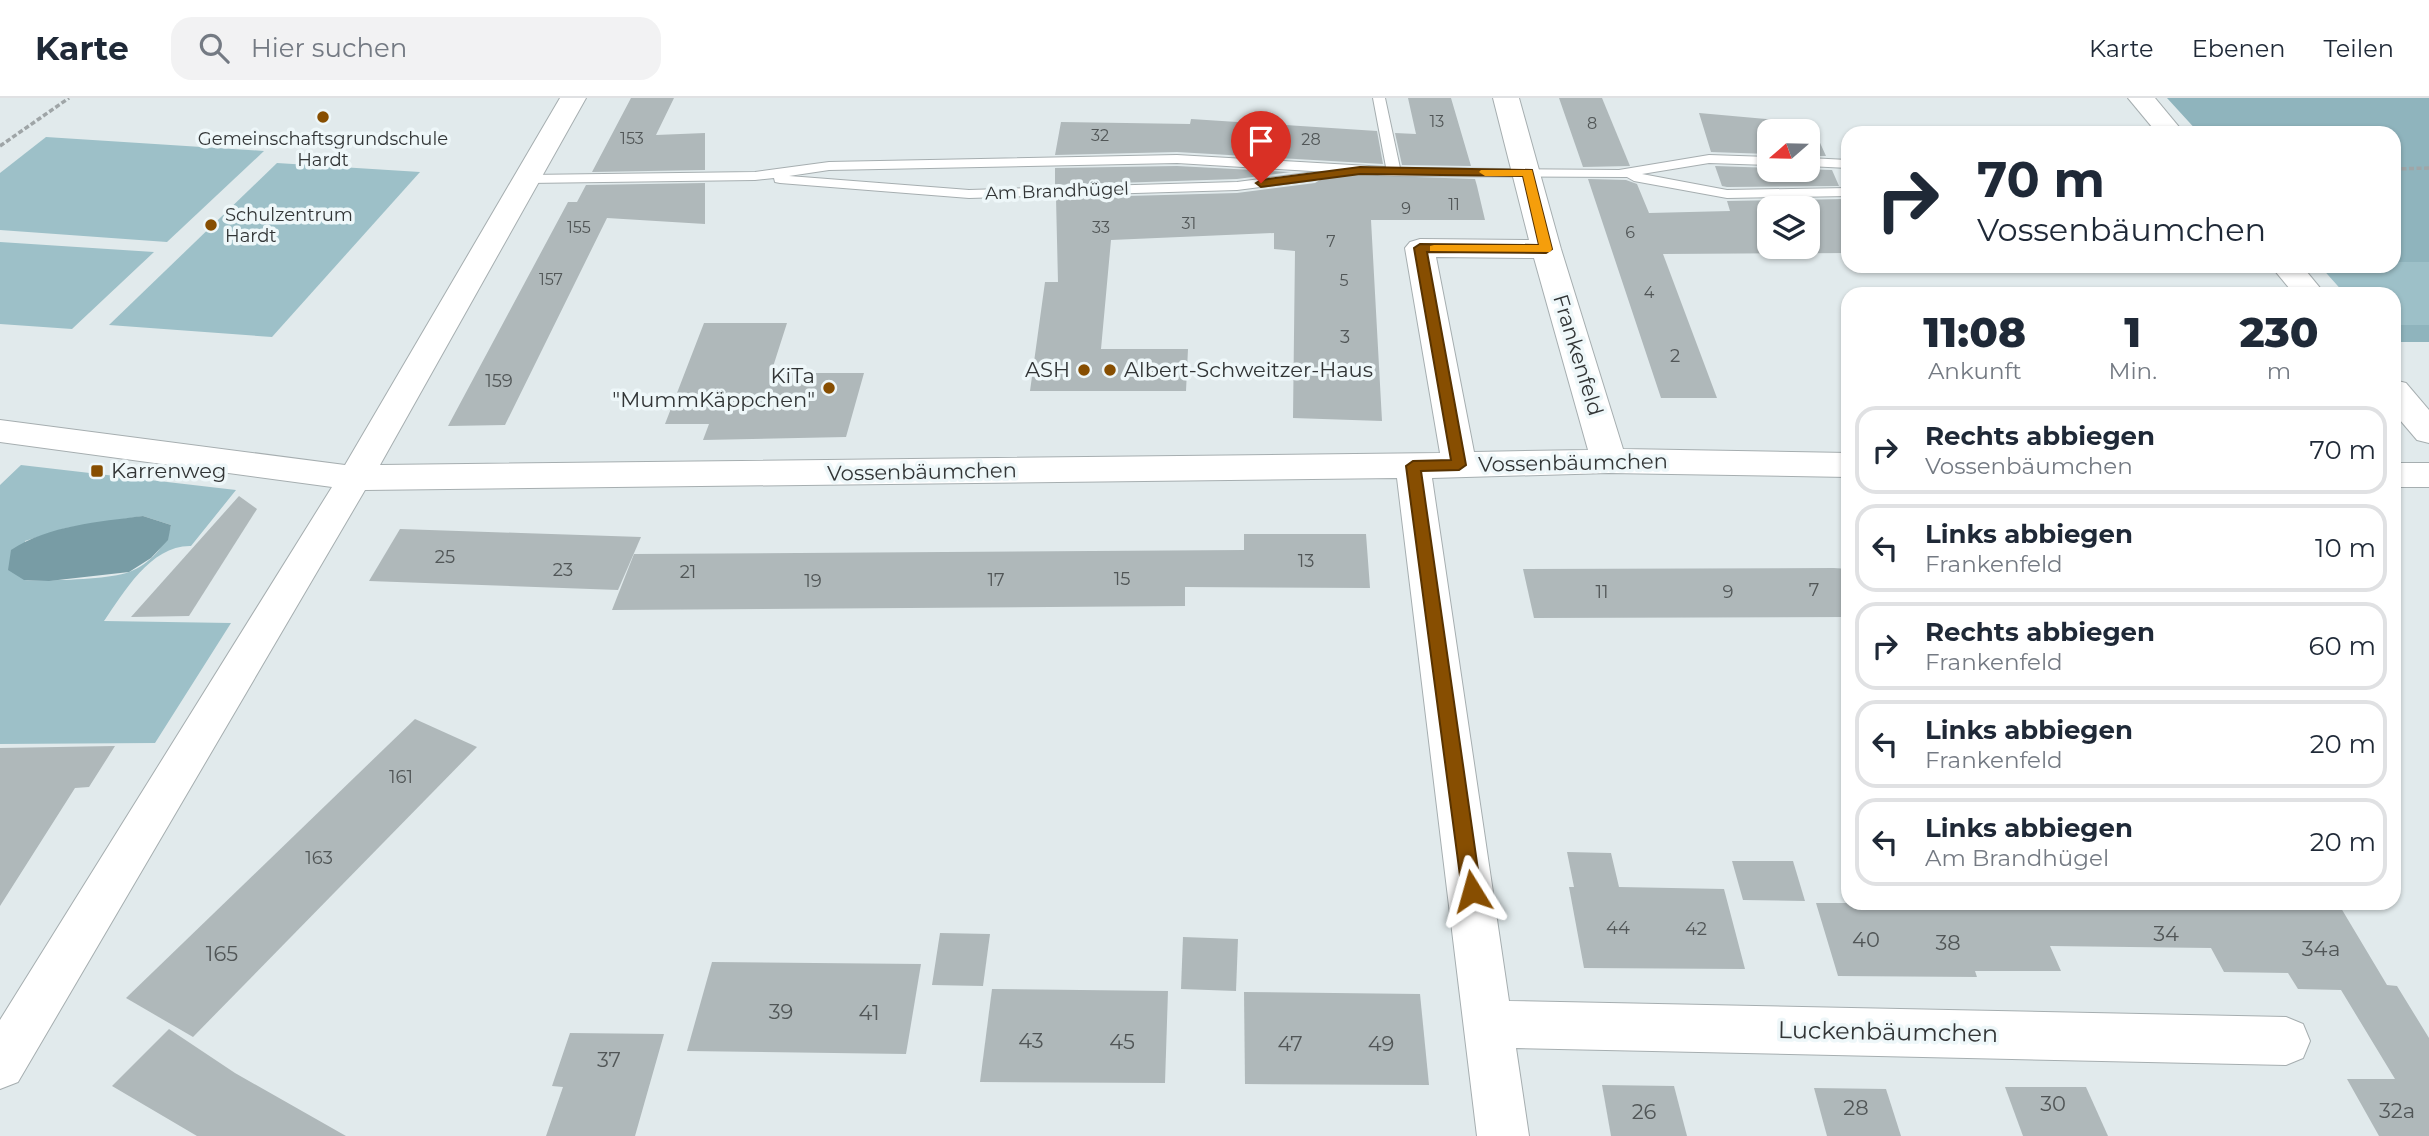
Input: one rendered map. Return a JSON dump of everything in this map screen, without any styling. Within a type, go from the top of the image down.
[{"type":"street","points":[[0,1065],[355,478],[573,98]]},
{"type":"street","name":"Frankenfeld","points":[[1506,98],[1546,249],[1609,461]]},
{"type":"street","points":[[2141,98],[2165,126]]},
{"type":"street","points":[[1459,465],[1420,248],[1546,249]]},
{"type":"street","points":[[2292,273],[2304,287]]},
{"type":"street","points":[[2401,399],[2429,432]]},
{"type":"street","name":"Vossenbäumchen","points":[[0,431],[355,478],[1413,466],[1609,461],[1841,466]]},
{"type":"street","points":[[1413,466],[1503,1136]]},
{"type":"street","points":[[2401,475],[2429,475]]},
{"type":"street","name":"Luckenbäumchen","points":[[1490,1024],[2286,1041]]},
{"type":"lane","points":[[1379,98],[1394,172]]},
{"type":"lane","name":"Am Brandhügel","points":[[528,179],[754,176],[829,166],[1177,159],[1394,172],[1619,174],[1727,194],[1841,192]]},
{"type":"lane","name":"Am Brandhügel","points":[[1619,174],[1709,159],[1757,161]]},
{"type":"lane","points":[[1820,163],[1841,164]]},
{"type":"lane","name":"Am Brandhügel","points":[[754,176],[815,184],[969,194],[1237,186],[1360,170]]},
{"type":"path","points":[[0,146],[69,98]]},
{"type":"path","points":[[2401,169],[2429,167]]},
{"type":"shaded area","points":[[2167,98],[2429,98],[2429,262],[2401,262],[2401,126],[2193,126]]},
{"type":"shaded area","points":[[46,137],[264,151],[167,242],[0,230],[0,173]]},
{"type":"shaded area","points":[[277,163],[420,172],[272,337],[109,325]]},
{"type":"shaded area","points":[[0,242],[154,252],[72,329],[0,324]]},
{"type":"shaded area","points":[[2401,262],[2429,262],[2429,325],[2401,325],[2401,287],[2339,287],[2326,273],[2401,273]]},
{"type":"shaded area","points":[[2401,325],[2429,325],[2429,342],[2401,342]]},
{"type":"shaded area","points":[[21,465],[236,490],[191,546],[163,553],[140,572],[104,621],[231,623],[155,743],[0,744],[0,485]],"holes":[[[143,516],[171,525],[166,540],[156,553],[143,565],[129,572],[92,578],[24,580],[25,541],[66,528]]]},
{"type":"shaded area","points":[[143,516],[171,525],[168,540],[151,558],[129,572],[49,581],[24,580],[8,570],[11,550],[42,535],[75,526]]},
{"type":"building","points":[[631,98],[674,98],[656,135],[705,133],[705,170],[592,172]]},
{"type":"building","points":[[1408,98],[1451,98],[1471,166],[1402,165],[1395,133],[1416,134]]},
{"type":"building","points":[[1559,98],[1602,98],[1630,166],[1583,167]]},
{"type":"building","points":[[1699,113],[1766,119],[1757,119],[1757,154],[1711,152]]},
{"type":"building","points":[[1191,119],[1377,131],[1383,164],[1177,152],[1055,155],[1061,122],[1190,124]]},
{"type":"building","points":[[1820,143],[1826,156],[1820,156]]},
{"type":"building","points":[[1177,166],[1291,172],[1237,179],[1055,185],[1055,168]]},
{"type":"building","points":[[1715,166],[1757,167],[1757,182],[1820,182],[1820,170],[1832,170],[1839,186],[1727,187],[1722,186]]},
{"type":"building","points":[[1324,174],[1475,179],[1485,220],[1371,220],[1382,421],[1293,418],[1295,251],[1274,249],[1274,233],[1111,240],[1101,349],[1188,349],[1186,391],[1030,391],[1045,282],[1058,282],[1056,198],[1237,193],[1315,183],[1323,178]]},
{"type":"building","points":[[1588,179],[1626,180],[1637,184],[1649,213],[1730,211],[1727,201],[1757,200],[1757,253],[1663,254],[1717,398],[1661,398]]},
{"type":"building","points":[[705,183],[705,224],[607,218],[505,425],[448,426],[568,202],[577,202],[586,185]]},
{"type":"building","points":[[1820,199],[1841,199],[1841,253],[1820,253]]},
{"type":"building","points":[[704,323],[787,323],[771,373],[864,373],[846,437],[703,440],[709,424],[665,424]]},
{"type":"building","points":[[239,496],[257,509],[189,616],[131,617]]},
{"type":"building","points":[[400,529],[641,537],[618,590],[369,581]]},
{"type":"building","points":[[1244,534],[1366,534],[1370,588],[1185,587],[1185,606],[612,610],[634,554],[1244,550]]},
{"type":"building","points":[[1841,568],[1841,617],[1534,618],[1523,569]]},
{"type":"building","points":[[415,719],[477,747],[193,1037],[126,998]]},
{"type":"building","points":[[115,746],[89,787],[75,788],[0,906],[0,748]]},
{"type":"building","points":[[1567,852],[1611,853],[1619,887],[1724,889],[1745,969],[1584,968],[1569,887],[1574,887]]},
{"type":"building","points":[[1732,861],[1793,861],[1805,901],[1743,900]]},
{"type":"building","points":[[1816,903],[1841,903],[1841,910],[2342,910],[2387,985],[2397,986],[2429,1038],[2429,1136],[2379,1136],[2347,1079],[2395,1079],[2341,990],[2298,989],[2288,973],[2224,972],[2211,948],[2050,946],[2061,971],[1975,971],[1977,977],[1838,976]]},
{"type":"building","points":[[940,933],[990,934],[983,986],[932,985]]},
{"type":"building","points":[[1183,937],[1238,939],[1236,991],[1181,989]]},
{"type":"building","points":[[712,962],[921,964],[906,1054],[687,1051]]},
{"type":"building","points":[[992,989],[1168,991],[1165,1083],[980,1082]]},
{"type":"building","points":[[1244,992],[1420,994],[1429,1085],[1245,1084]]},
{"type":"building","points":[[169,1029],[235,1073],[346,1136],[197,1136],[112,1086]]},
{"type":"building","points":[[570,1033],[664,1034],[635,1136],[546,1136],[563,1087],[552,1086]]},
{"type":"building","points":[[1602,1085],[1674,1086],[1687,1136],[1611,1136]]},
{"type":"building","points":[[2005,1087],[2086,1087],[2108,1136],[2023,1136]]},
{"type":"building","points":[[1814,1088],[1886,1089],[1901,1136],[1827,1136]]},
{"type":"slow traffic","points":[[1434,248],[1546,249],[1528,173],[1485,172]]},
{"type":"place","name":"Gemeinschaftsgrundschule Hardt","points":[[323,117]]},
{"type":"place","name":"Schulzentrum Hardt","points":[[211,225]]},
{"type":"place","name":"ASH","points":[[1084,370]]},
{"type":"place","name":"Albert-Schweitzer-Haus","points":[[1110,370]]},
{"type":"place","name":"KiTa \"MummKäppchen\"","points":[[829,388]]},
{"type":"place","name":"Karrenweg","points":[[97,471]]},
{"type":"route","points":[[1261,183],[1360,170],[1528,173],[1546,249],[1420,248],[1459,465],[1413,466],[1472,891]]}]
